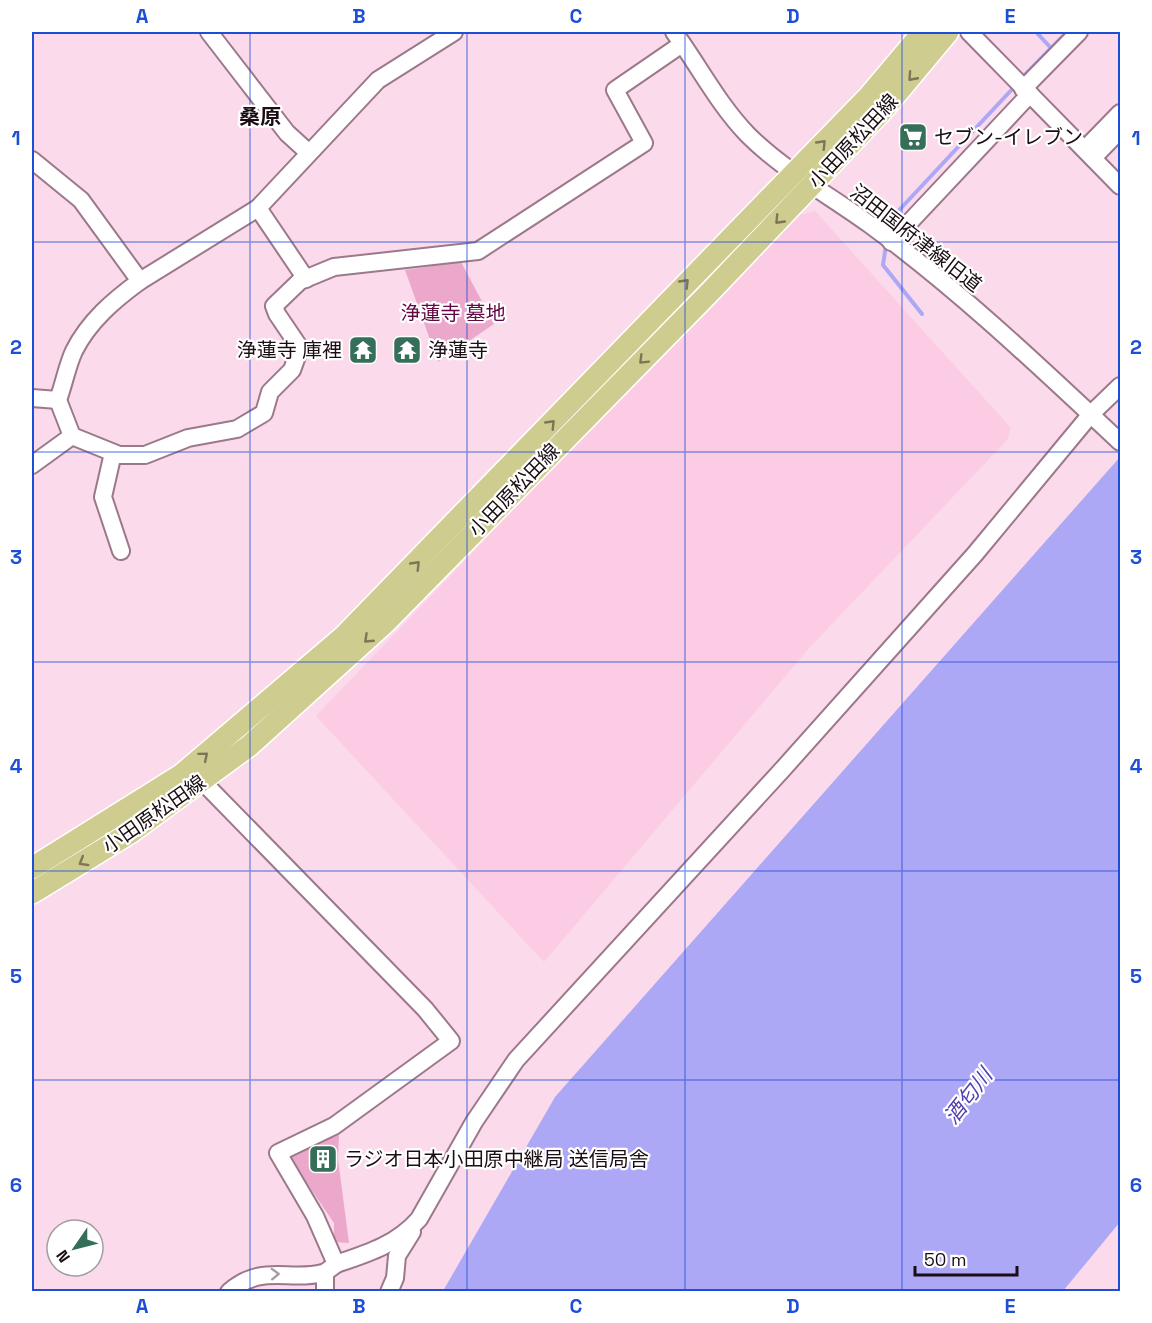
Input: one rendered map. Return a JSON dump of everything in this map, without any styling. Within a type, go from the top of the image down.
[{"type":"main road","name":"小田原松田線","points":[[32,892],[130,833],[249,746],[386,622],[803,179],[923,32]]},
{"type":"main road","name":"小田原松田線","points":[[32,868],[181,775],[343,637],[803,179],[883,110],[948,32]]},
{"type":"street","points":[[209,32],[287,133],[309,153]]},
{"type":"street","points":[[454,32],[378,80],[258,208],[114,299],[90,327],[74,351],[58,400],[72,436],[113,453],[145,455],[188,438],[237,429],[264,413],[270,392],[291,370],[300,348],[277,315],[274,306],[306,279],[334,267],[478,251],[644,143],[615,90],[680,36]]},
{"type":"street","points":[[969,32],[1120,186]]},
{"type":"street","points":[[891,242],[1079,32]]},
{"type":"street","name":"沼田国府津線旧道","points":[[680,36],[720,101],[749,136],[803,179],[891,242],[958,296],[1116,438]]},
{"type":"street","points":[[1089,154],[1120,113]]},
{"type":"street","points":[[1089,154],[1120,130]]},
{"type":"street","points":[[32,160],[81,200],[140,281]]},
{"type":"street","points":[[258,208],[306,279]]},
{"type":"street","points":[[389,1292],[395,1278],[398,1256],[474,1122],[516,1060],[782,770],[959,571],[1091,414],[1120,386]]},
{"type":"street","points":[[32,398],[58,400]]},
{"type":"street","points":[[32,465],[72,436]]},
{"type":"street","points":[[113,453],[103,497],[121,551]]},
{"type":"street","points":[[202,781],[425,1009],[451,1041],[334,1126],[278,1153],[315,1216],[330,1268],[325,1292]]},
{"type":"street","points":[[230,1292],[244,1282],[264,1274],[330,1268],[376,1250],[410,1229],[419,1219]]},
{"type":"shaded area","points":[[815,211],[1011,428],[1007,440],[810,647],[544,962],[316,716],[795,216]]},
{"type":"green space","name":"浄蓮寺 墓地","points":[[461,262],[494,324],[438,362],[405,270]]},
{"type":"green space","points":[[339,1135],[338,1159],[349,1243],[334,1242],[334,1223],[291,1160],[295,1150]]},
{"type":"water","name":"酒匂川","points":[[1120,457],[1120,1222],[1063,1291],[443,1291],[555,1097]]},
{"type":"waterway","points":[[1036,32],[1051,48]]},
{"type":"waterway","points":[[1023,77],[1067,32]]},
{"type":"waterway","points":[[887,231],[889,221],[1016,85]]},
{"type":"waterway","points":[[886,245],[883,265],[922,314]]},
{"type":"place","name":"セブン-イレブン","points":[[913,137]]},
{"type":"place","name":"浄蓮寺 庫裡","points":[[363,350]]},
{"type":"place","name":"浄蓮寺","points":[[407,350]]},
{"type":"place","name":"ラジオ日本小田原中継局 送信局舎","points":[[323,1159]]},
{"type":"district","name":"桑原","points":[[260,116]]}]
